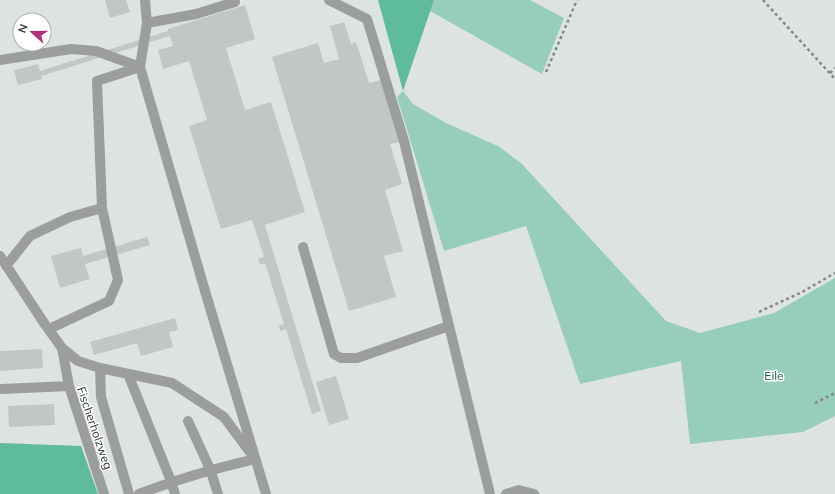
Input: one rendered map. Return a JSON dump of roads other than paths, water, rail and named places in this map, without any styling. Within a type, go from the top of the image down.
[{"type":"lane","points":[[145,0],[147,23],[140,67],[266,494]]},
{"type":"lane","points":[[329,0],[367,20],[404,141],[490,494]]},
{"type":"lane","points":[[147,23],[196,14],[235,2]]},
{"type":"lane","points":[[0,60],[71,49],[96,51],[140,67]]},
{"type":"lane","points":[[49,329],[109,302],[118,280],[102,208],[97,81],[140,67]]},
{"type":"lane","points":[[6,266],[30,236],[70,217],[102,208]]},
{"type":"lane","points":[[303,248],[334,354],[341,358],[357,358],[449,326]]},
{"type":"lane","points":[[0,256],[62,348],[78,361],[100,368],[172,383],[224,417],[256,458]]},
{"type":"lane","points":[[62,348],[69,386]]},
{"type":"lane","points":[[100,368],[101,397],[129,494]]},
{"type":"lane","points":[[128,374],[172,481],[175,494]]},
{"type":"lane","name":"Fischerholzweg","points":[[2,389],[69,386],[104,494]]},
{"type":"lane","points":[[188,421],[210,469],[218,494]]},
{"type":"lane","points":[[139,494],[172,481],[210,469],[256,458]]},
{"type":"lane","points":[[506,494],[519,490],[534,494]]},
{"type":"park label","name":"Eile","points":[[774,375]]}]
